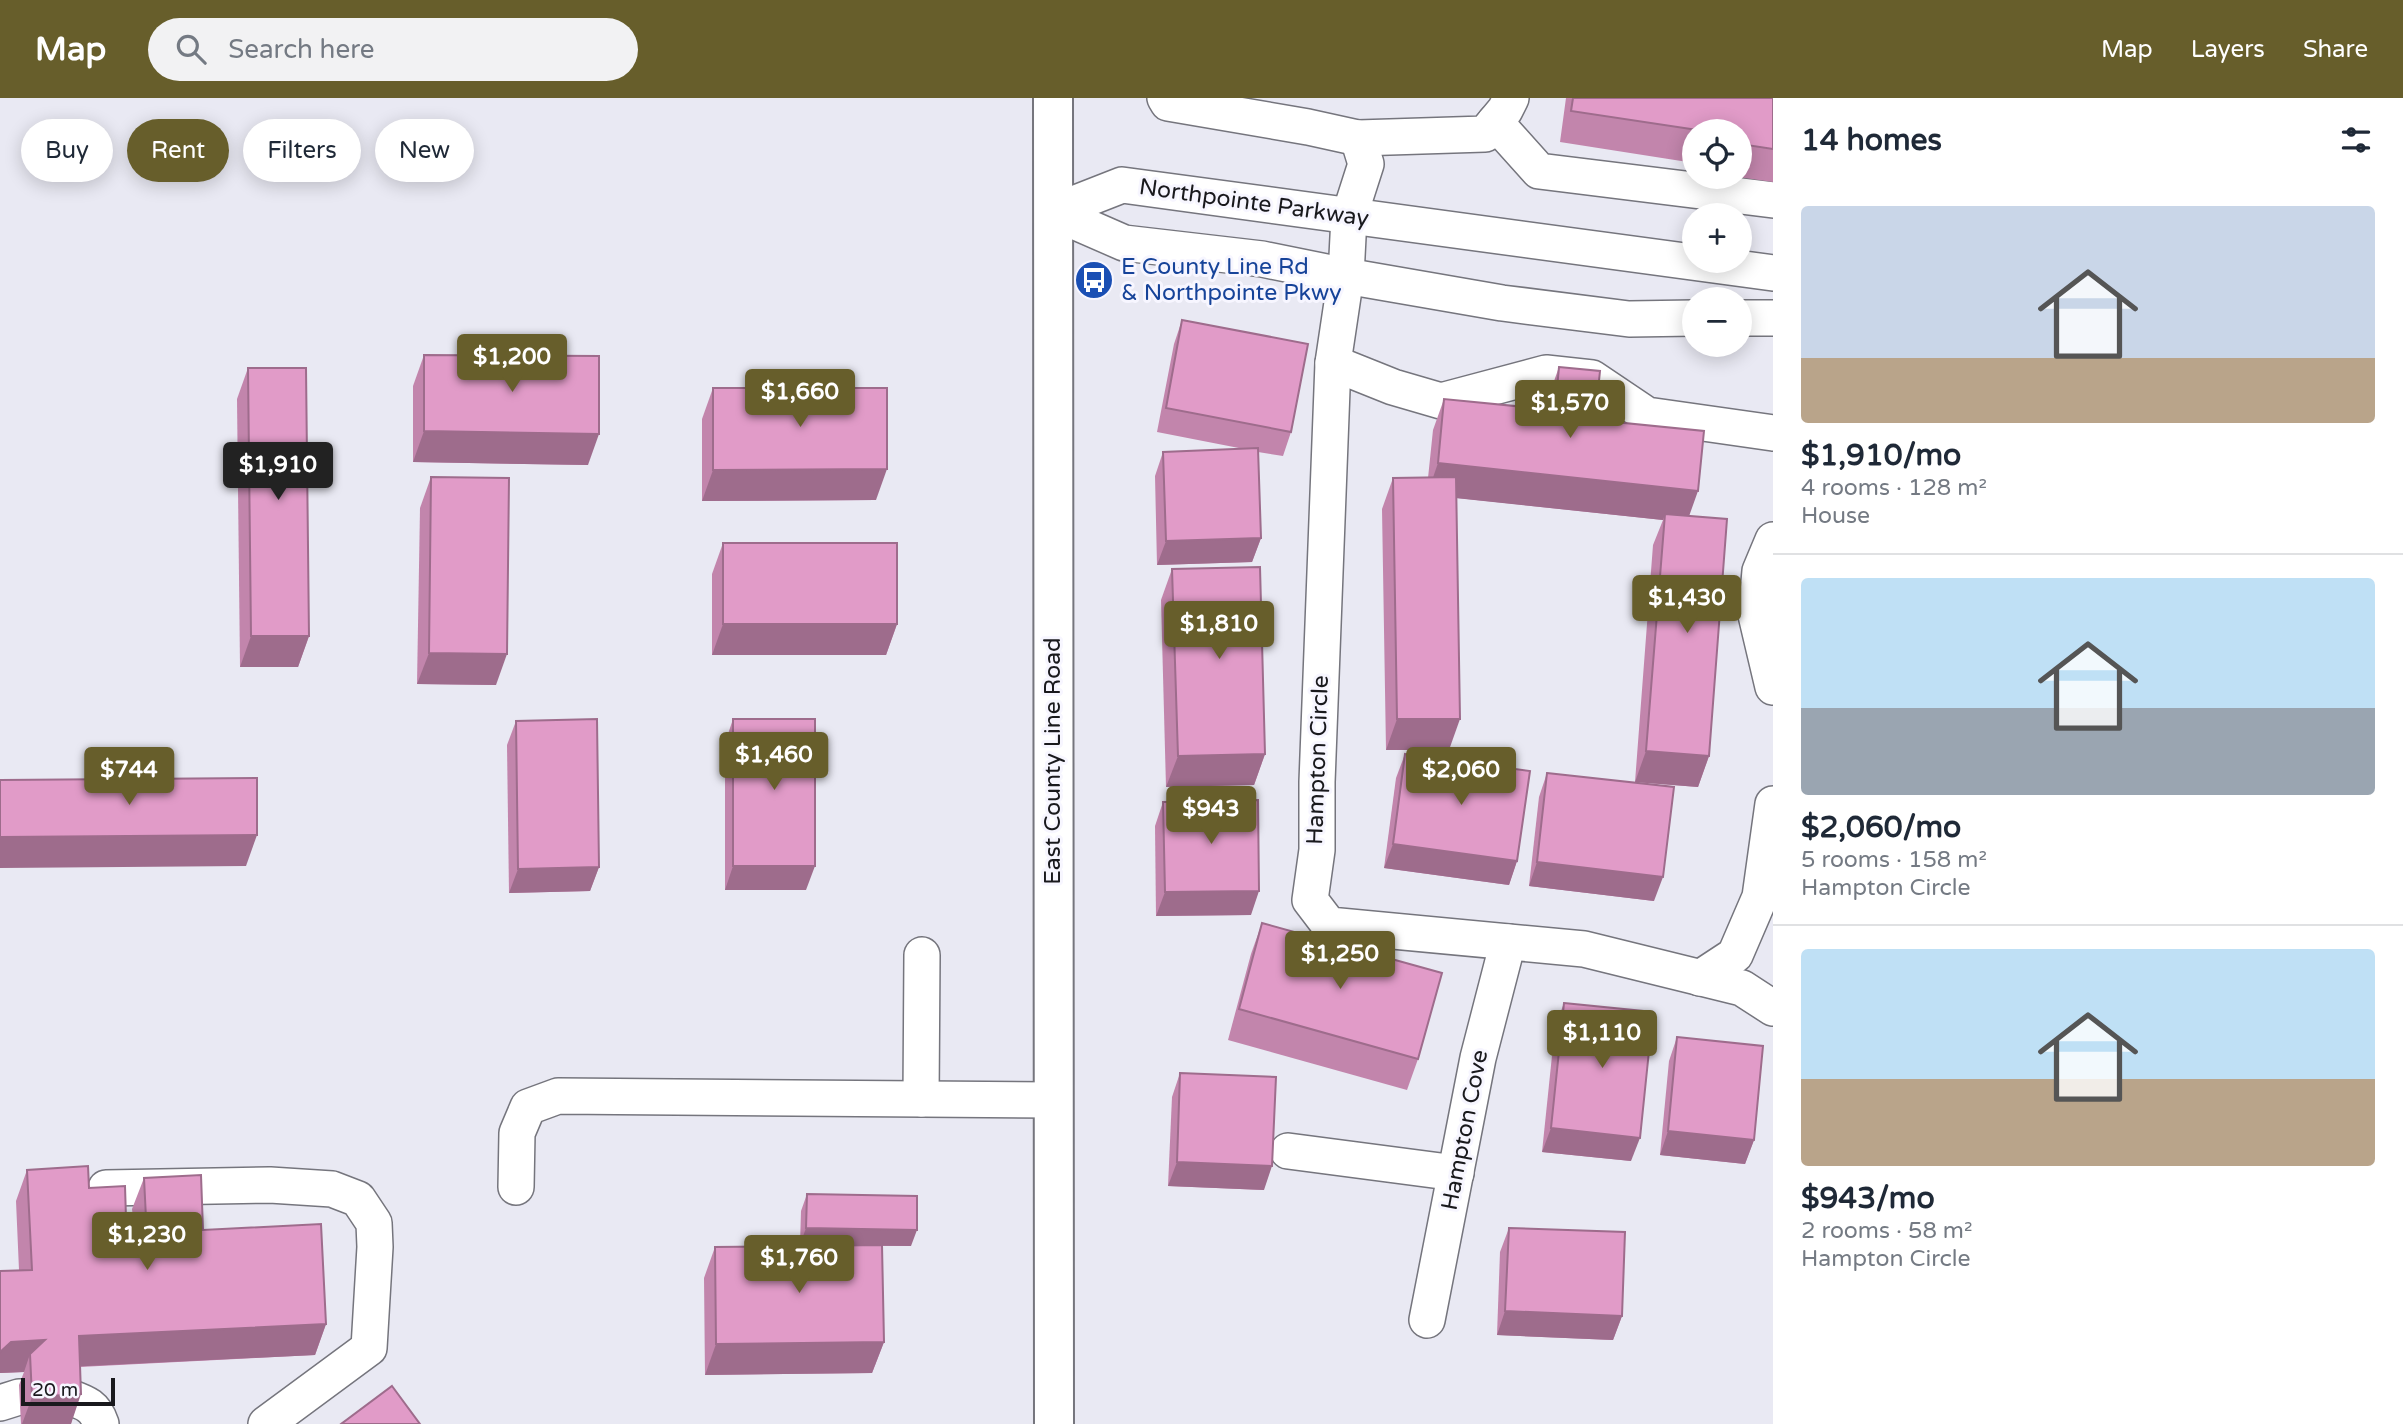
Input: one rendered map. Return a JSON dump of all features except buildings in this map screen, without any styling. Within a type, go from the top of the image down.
[{"type":"main road","name":"East County Line Road","points":[[1053,98],[1054,1424]]},
{"type":"street","points":[[1165,98],[1168,103],[1359,138],[1485,134],[1503,110],[1539,171],[1773,200]]},
{"type":"street","name":"Hampton Circle","points":[[1359,138],[1366,164],[1349,217],[1346,276],[1333,363],[1317,782],[1317,850],[1310,900],[1329,925],[1584,949],[1742,988],[1773,1008]]},
{"type":"street","name":"Northpointe Parkway","points":[[1053,212],[1122,185],[1773,273]]},
{"type":"street","points":[[1053,212],[1124,243],[1262,259],[1503,303],[1629,319],[1682,318]]},
{"type":"street","points":[[1752,318],[1773,318]]},
{"type":"street","points":[[1333,363],[1393,387],[1441,401],[1546,373],[1591,378],[1647,415],[1773,433]]},
{"type":"street","points":[[1773,540],[1760,570],[1756,614],[1773,687]]},
{"type":"street","points":[[1700,978],[1735,955],[1760,897],[1773,804]]},
{"type":"street","name":"Hampton Cove","points":[[1427,1320],[1478,1058],[1508,942]]},
{"type":"street","points":[[921,1099],[922,955]]},
{"type":"street","points":[[516,1187],[517,1133],[528,1107],[558,1096],[1054,1100]]},
{"type":"street","points":[[1288,1151],[1456,1173]]},
{"type":"street","points":[[106,1188],[270,1185],[332,1189],[358,1199],[374,1223],[375,1235],[369,1348],[266,1424]]},
{"type":"street","points":[[69,1397],[82,1401],[97,1412],[101,1424]]},
{"type":"place","name":"E County Line Rd & Northpointe Pkwy","points":[[1094,280]]}]
